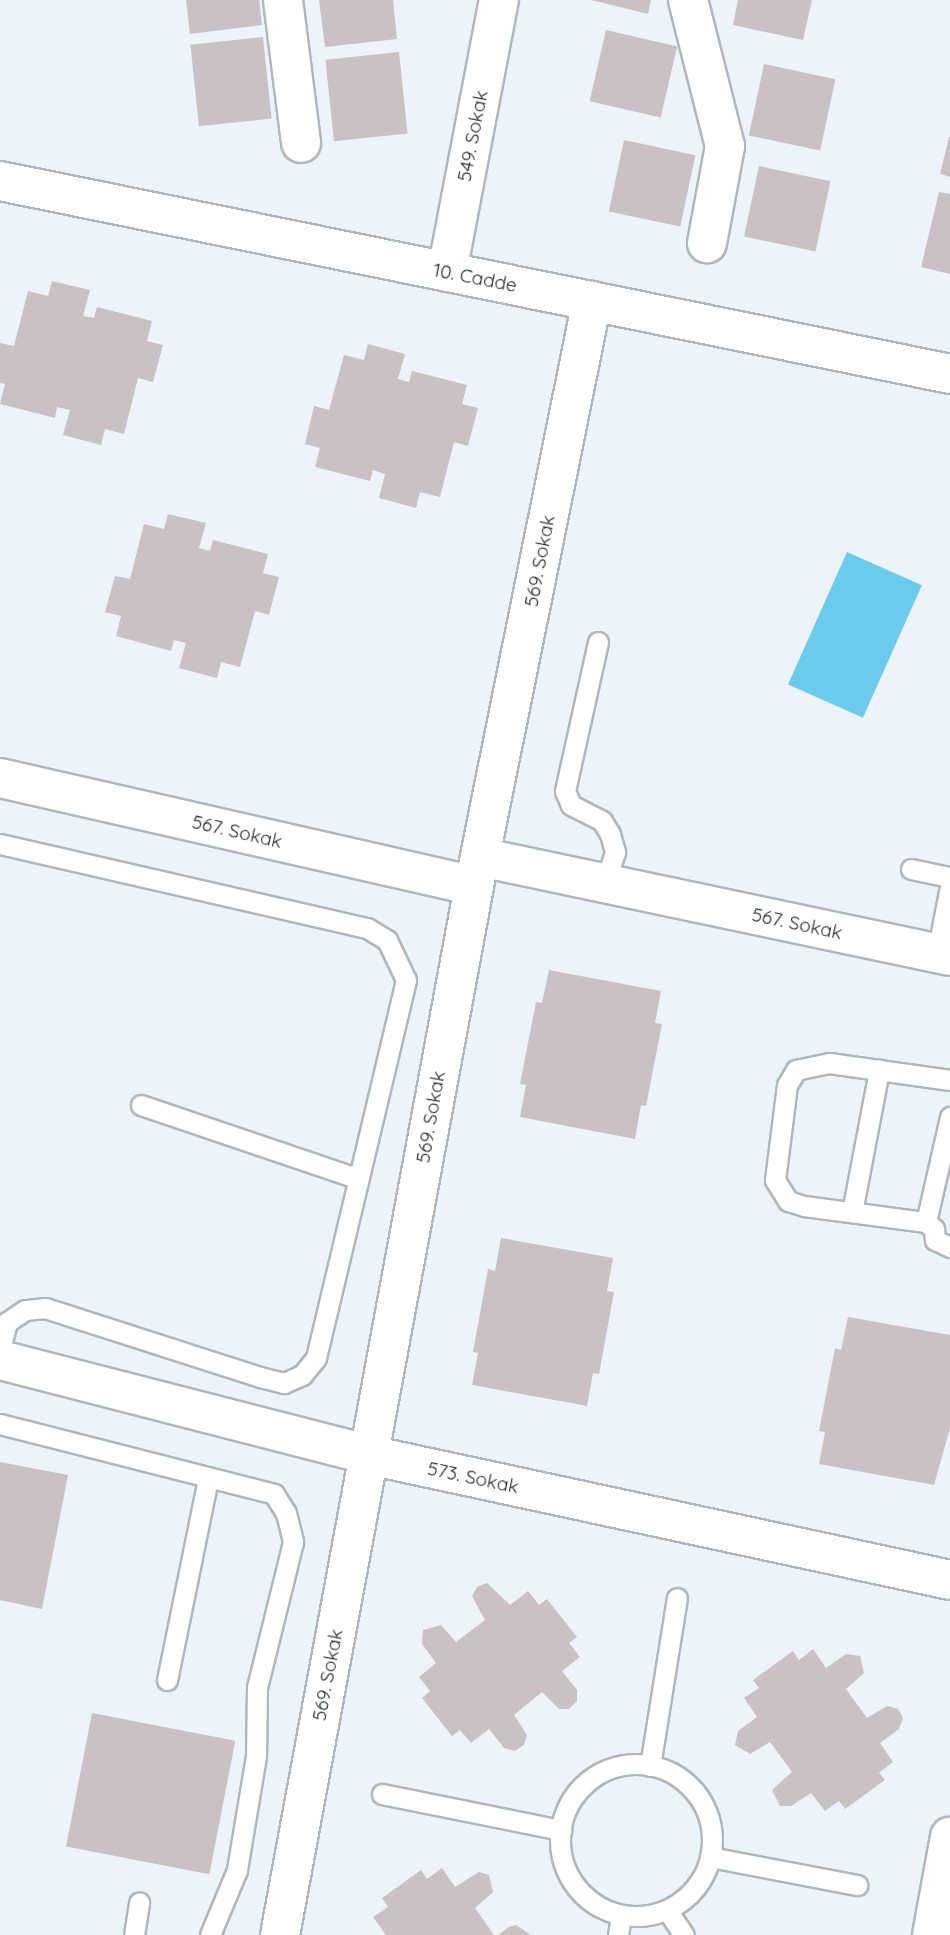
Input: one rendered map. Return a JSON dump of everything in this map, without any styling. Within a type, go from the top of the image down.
[{"type":"street","points":[[283,0],[301,143]]},
{"type":"street","name":"549. Sokak","points":[[447,272],[499,0]]},
{"type":"street","points":[[688,0],[724,146],[707,243]]},
{"type":"street","name":"10. Cadde","points":[[0,181],[950,374]]},
{"type":"street","name":"569. Sokak","points":[[280,1935],[477,871],[592,301]]},
{"type":"street","name":"567. Sokak","points":[[0,778],[477,871],[605,883],[944,955]]},
{"type":"street","name":"573. Sokak","points":[[0,1360],[369,1455],[950,1580]]},
{"type":"street","points":[[932,1935],[950,1837]]},
{"type":"lane","points":[[598,642],[565,791],[571,805],[602,821],[610,834],[615,852],[605,883]]},
{"type":"lane","points":[[0,844],[367,928],[387,940],[406,980],[316,1358],[302,1375],[284,1383],[260,1377],[45,1308],[25,1310],[6,1322],[0,1351]]},
{"type":"lane","points":[[911,869],[950,877]]},
{"type":"lane","points":[[944,955],[950,886]]},
{"type":"lane","points":[[950,1080],[814,1063],[796,1070],[787,1084],[775,1180],[779,1191],[788,1201],[804,1206],[926,1222],[934,1229],[935,1240],[950,1247]]},
{"type":"lane","points":[[852,1212],[879,1070]]},
{"type":"lane","points":[[141,1105],[357,1178]]},
{"type":"lane","points":[[926,1222],[950,1117]]},
{"type":"lane","points":[[0,1424],[274,1494],[286,1513],[293,1542],[257,1687],[256,1756],[237,1870],[209,1935]]},
{"type":"lane","points":[[167,1680],[208,1478]]},
{"type":"lane","points":[[650,1766],[677,1598]]},
{"type":"lane","points":[[623,1766],[650,1766],[679,1777],[694,1790],[711,1827],[710,1857],[698,1884],[667,1910],[647,1916],[621,1914],[590,1901],[576,1887],[565,1869],[561,1830],[566,1812],[589,1782],[623,1766]]},
{"type":"lane","points":[[382,1794],[561,1830]]},
{"type":"lane","points":[[710,1857],[857,1885]]},
{"type":"lane","points":[[134,1935],[139,1902]]},
{"type":"lane","points":[[667,1910],[684,1935]]},
{"type":"lane","points":[[618,1935],[621,1914]]},
{"type":"water","points":[[847,552],[922,585],[863,718],[788,684]]},
{"type":"building","points":[[186,0],[259,0],[262,25],[190,34]]},
{"type":"building","points":[[319,0],[393,0],[397,39],[325,47]]},
{"type":"building","points":[[591,0],[651,0],[648,14]]},
{"type":"building","points":[[738,0],[812,0],[803,40],[733,25]]},
{"type":"building","points":[[606,30],[677,46],[661,118],[590,101]]},
{"type":"building","points":[[263,37],[272,119],[199,126],[190,45]]},
{"type":"building","points":[[399,52],[408,134],[334,141],[325,60]]},
{"type":"building","points":[[764,64],[835,79],[820,151],[749,135]]},
{"type":"building","points":[[950,137],[950,177],[940,174]]},
{"type":"building","points":[[624,140],[695,155],[680,227],[609,211]]},
{"type":"building","points":[[759,166],[830,181],[815,252],[744,236]]},
{"type":"building","points":[[939,192],[950,194],[950,274],[921,267]]},
{"type":"building","points":[[52,281],[90,290],[83,316],[94,318],[97,307],[152,321],[147,341],[163,345],[153,382],[138,378],[124,434],[105,429],[101,445],[63,435],[70,410],[57,407],[55,418],[0,404],[5,384],[0,383],[0,343],[14,346],[28,291],[48,296]]},
{"type":"building","points":[[368,344],[405,354],[398,379],[409,382],[412,371],[467,385],[462,404],[478,408],[468,446],[454,442],[440,497],[420,492],[416,508],[379,498],[385,474],[373,470],[370,481],[315,467],[320,448],[305,444],[314,406],[329,410],[344,355],[364,360]]},
{"type":"building","points":[[168,514],[206,523],[199,548],[210,551],[213,540],[268,554],[263,573],[279,577],[269,615],[255,611],[240,667],[221,662],[217,678],[179,668],[186,643],[174,640],[171,651],[116,636],[121,616],[105,612],[115,576],[130,579],[144,524],[164,529]]},
{"type":"building","points":[[549,970],[661,991],[655,1023],[662,1024],[646,1106],[641,1105],[635,1139],[520,1117],[526,1085],[520,1084],[536,1002],[542,1003]]},
{"type":"building","points":[[501,1238],[613,1258],[607,1291],[614,1292],[599,1374],[593,1373],[587,1406],[472,1385],[478,1353],[473,1352],[488,1269],[495,1271]]},
{"type":"building","points":[[848,1317],[950,1335],[950,1428],[934,1485],[819,1464],[825,1432],[819,1431],[835,1348],[841,1350]]},
{"type":"building","points":[[0,1462],[68,1475],[42,1609],[0,1600]]},
{"type":"building","points":[[487,1583],[510,1605],[528,1591],[539,1605],[547,1599],[577,1637],[569,1643],[580,1657],[562,1671],[577,1690],[577,1701],[569,1709],[559,1709],[542,1692],[514,1715],[527,1735],[524,1745],[515,1751],[504,1748],[489,1729],[471,1743],[460,1730],[452,1736],[422,1698],[430,1691],[419,1677],[436,1663],[422,1644],[423,1630],[441,1625],[456,1642],[485,1620],[472,1596],[477,1587]]},
{"type":"building","points":[[813,1649],[826,1668],[846,1654],[860,1656],[864,1673],[846,1689],[867,1718],[887,1706],[898,1709],[903,1718],[899,1729],[880,1743],[893,1762],[879,1773],[885,1780],[845,1809],[839,1801],[825,1811],[811,1793],[791,1806],[780,1806],[772,1790],[792,1772],[770,1742],[750,1754],[735,1745],[738,1731],[757,1717],[744,1698],[759,1688],[753,1680],[793,1651],[799,1660]]},
{"type":"building","points":[[92,1713],[235,1741],[209,1874],[66,1847]]},
{"type":"building","points":[[442,1868],[455,1887],[479,1872],[489,1875],[493,1892],[475,1908],[494,1935],[386,1935],[373,1917],[388,1907],[382,1898],[421,1870],[427,1879]]},
{"type":"building","points":[[516,1925],[531,1935],[498,1935],[509,1927]]}]
